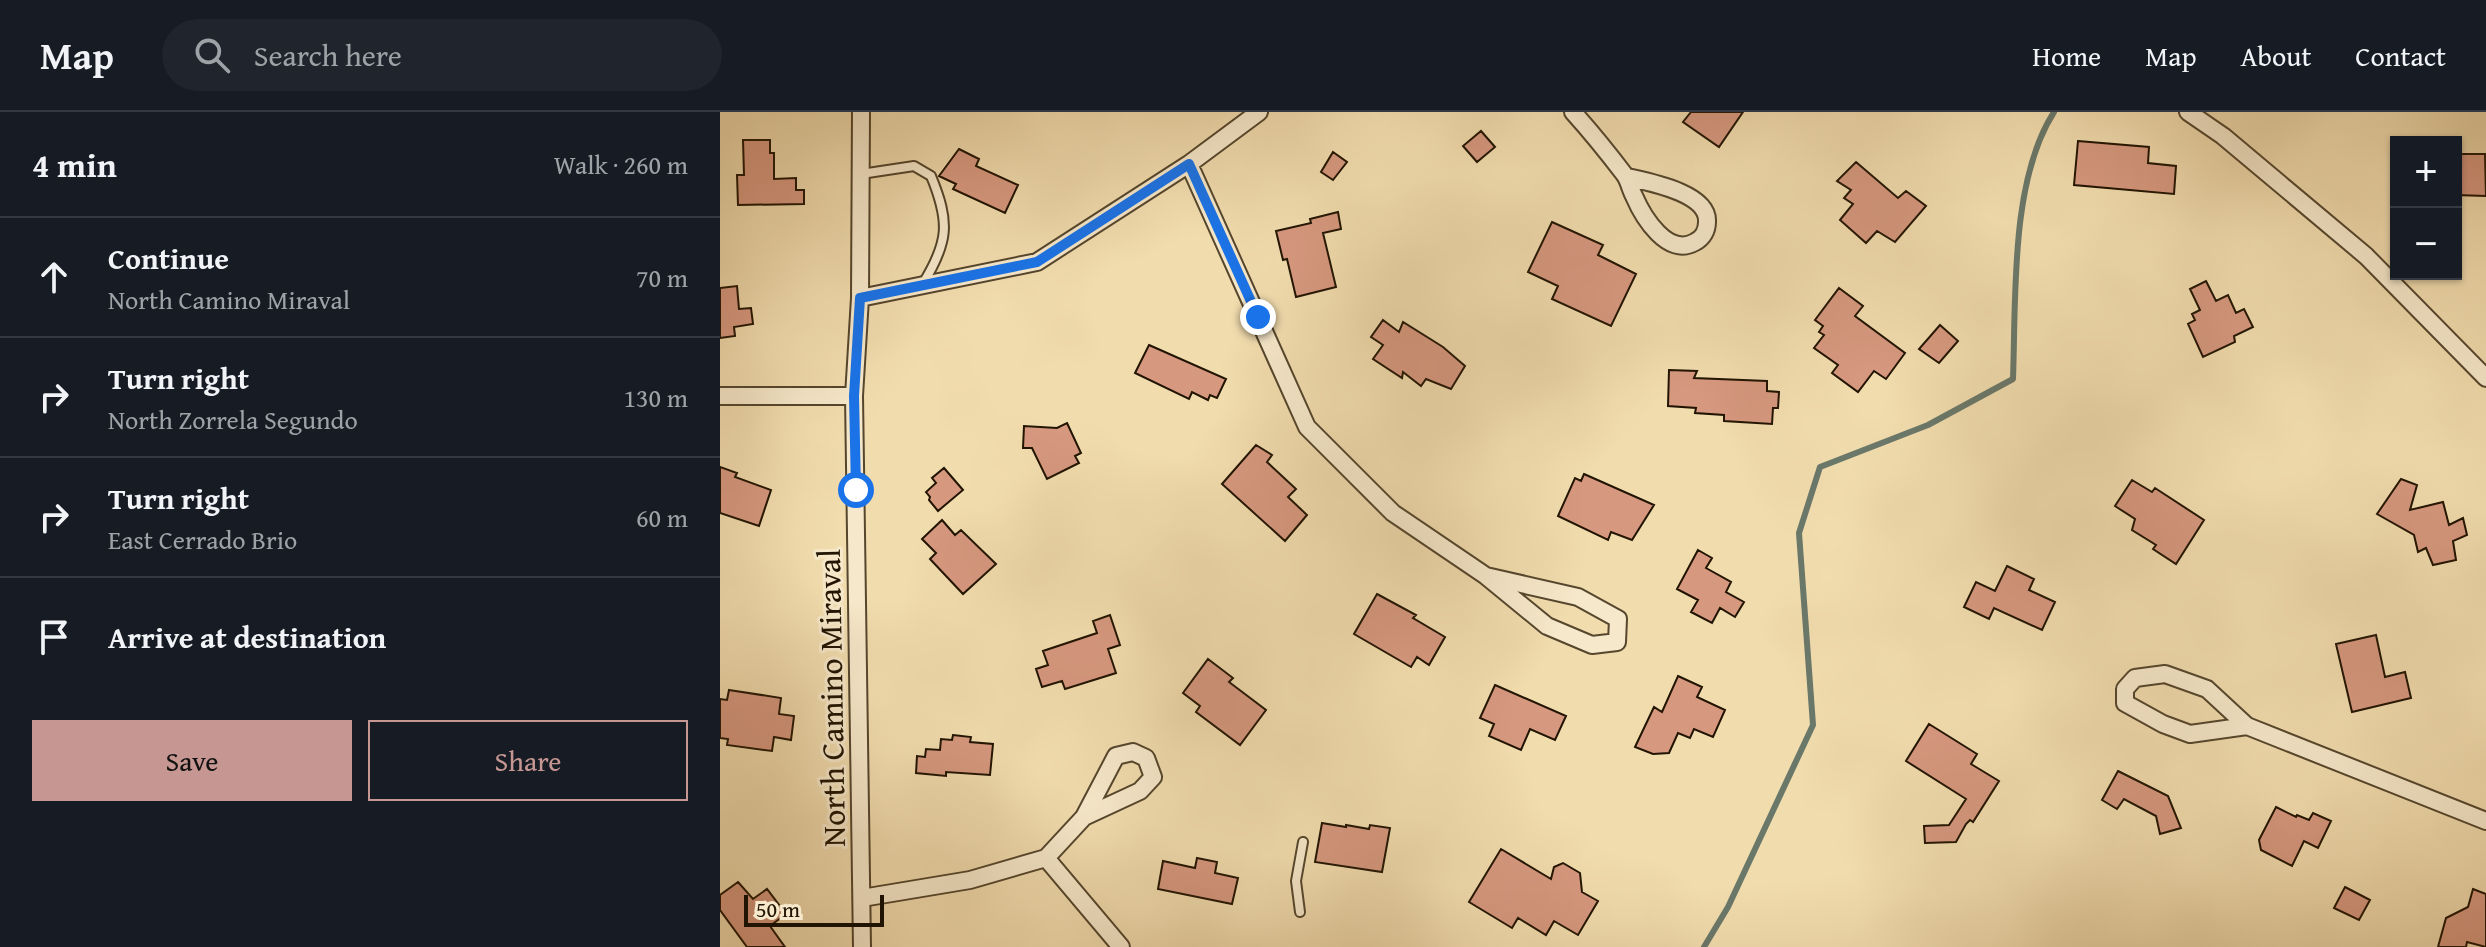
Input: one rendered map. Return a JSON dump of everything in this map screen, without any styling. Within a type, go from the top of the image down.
[{"type":"street","name":"North Camino Miraval","points":[[861,112],[860,298],[854,396],[862,947]]},
{"type":"street","points":[[860,298],[1037,262],[1189,164],[1259,112]]},
{"type":"street","points":[[1573,112],[1627,177],[1634,198],[1660,236],[1681,246],[1699,240],[1708,219],[1698,202],[1685,194],[1627,177]]},
{"type":"street","points":[[2188,112],[2223,136],[2366,256],[2480,368],[2486,378]]},
{"type":"street","points":[[1189,164],[1307,427],[1393,513],[1486,576],[1547,626],[1592,645],[1617,642],[1618,619],[1578,597],[1486,576]]},
{"type":"street","points":[[720,396],[854,396]]},
{"type":"street","points":[[2247,726],[2190,734],[2163,724],[2125,703],[2125,689],[2135,678],[2165,674],[2207,689],[2247,726],[2486,821]]},
{"type":"street","points":[[862,898],[970,880],[1046,858],[1084,817],[1116,756],[1133,752],[1146,758],[1153,777],[1140,791],[1084,817]]},
{"type":"street","points":[[1046,858],[1121,947]]},
{"type":"lane","points":[[860,174],[914,166],[931,176],[944,211],[945,225],[933,267],[921,285]]},
{"type":"lane","points":[[1300,912],[1296,881],[1303,842]]},
{"type":"building","points":[[1691,112],[1743,112],[1719,147],[1683,122]]},
{"type":"building","points":[[1481,131],[1495,147],[1477,162],[1463,146]]},
{"type":"building","points":[[743,140],[770,140],[770,153],[774,153],[774,179],[796,178],[796,190],[804,190],[804,204],[738,205],[737,175],[744,175]]},
{"type":"building","points":[[2078,141],[2149,147],[2148,163],[2176,166],[2174,194],[2074,185]]},
{"type":"building","points":[[959,149],[979,159],[976,166],[1018,185],[1005,213],[953,189],[956,184],[939,176]]},
{"type":"building","points":[[1333,152],[1347,162],[1333,180],[1321,172]]},
{"type":"building","points":[[2462,154],[2485,154],[2486,196],[2462,195]]},
{"type":"building","points":[[1856,162],[1898,198],[1906,191],[1926,206],[1895,242],[1877,231],[1866,243],[1840,220],[1853,204],[1844,198],[1851,190],[1837,181]]},
{"type":"building","points":[[1338,212],[1341,229],[1323,233],[1336,287],[1296,297],[1287,259],[1283,260],[1276,231],[1311,223],[1310,219]]},
{"type":"building","points":[[1552,222],[1603,245],[1598,255],[1636,274],[1611,326],[1552,299],[1558,286],[1528,272]]},
{"type":"building","points":[[2206,281],[2216,301],[2228,295],[2236,313],[2244,309],[2253,327],[2234,336],[2235,342],[2203,357],[2188,324],[2195,320],[2192,314],[2200,310],[2190,289]]},
{"type":"building","points":[[737,286],[739,309],[751,308],[753,324],[734,327],[735,336],[720,338],[720,288]]},
{"type":"building","points":[[1839,288],[1863,306],[1855,316],[1905,353],[1886,379],[1874,371],[1858,392],[1832,373],[1838,365],[1814,348],[1824,335],[1819,332],[1823,326],[1815,320]]},
{"type":"building","points":[[1383,320],[1399,332],[1403,322],[1443,347],[1465,366],[1451,389],[1426,379],[1421,386],[1403,372],[1402,378],[1373,359],[1383,345],[1371,337]]},
{"type":"building","points":[[1940,325],[1958,341],[1939,363],[1919,349]]},
{"type":"building","points":[[1149,345],[1226,379],[1217,398],[1210,395],[1208,400],[1192,392],[1189,399],[1135,373]]},
{"type":"building","points":[[1669,370],[1697,371],[1694,378],[1767,381],[1767,391],[1779,392],[1778,408],[1773,408],[1772,424],[1724,421],[1724,415],[1695,413],[1696,408],[1668,406]]},
{"type":"building","points":[[1067,423],[1081,453],[1075,456],[1079,463],[1047,479],[1032,448],[1023,448],[1024,426],[1057,428]]},
{"type":"building","points":[[1256,445],[1272,455],[1267,462],[1296,489],[1288,497],[1307,515],[1285,541],[1222,484]]},
{"type":"building","points":[[720,467],[737,473],[735,477],[771,490],[759,526],[720,513]]},
{"type":"building","points":[[944,468],[963,490],[938,511],[926,492],[936,483],[932,478]]},
{"type":"building","points":[[1584,474],[1654,505],[1632,540],[1611,532],[1608,540],[1558,516],[1575,478],[1581,481]]},
{"type":"building","points":[[2401,479],[2417,485],[2410,510],[2443,502],[2449,525],[2463,518],[2467,535],[2453,541],[2456,560],[2433,565],[2426,548],[2418,552],[2414,535],[2377,514]]},
{"type":"building","points":[[2132,480],[2152,492],[2155,488],[2204,520],[2176,564],[2153,549],[2156,545],[2132,530],[2135,519],[2115,506]]},
{"type":"building","points":[[942,520],[955,535],[961,530],[996,564],[963,594],[930,559],[936,553],[922,539]]},
{"type":"building","points":[[1698,550],[1712,558],[1706,568],[1731,582],[1726,592],[1744,602],[1735,617],[1720,608],[1712,623],[1691,612],[1698,600],[1677,589]]},
{"type":"building","points":[[2007,566],[2034,579],[2029,590],[2055,602],[2042,630],[1994,608],[1989,619],[1964,607],[1976,582],[1995,591]]},
{"type":"building","points":[[1377,594],[1416,615],[1413,618],[1445,637],[1429,665],[1417,657],[1411,667],[1354,634]]},
{"type":"building","points":[[1110,615],[1120,645],[1108,649],[1116,673],[1065,689],[1062,681],[1042,687],[1036,669],[1048,665],[1043,651],[1097,633],[1093,621]]},
{"type":"building","points":[[2376,635],[2385,677],[2405,672],[2411,698],[2352,712],[2336,644]]},
{"type":"building","points":[[1208,659],[1233,678],[1229,682],[1266,710],[1240,745],[1196,712],[1200,706],[1183,693]]},
{"type":"building","points":[[1678,676],[1702,687],[1697,697],[1725,710],[1713,737],[1694,729],[1690,738],[1678,733],[1669,753],[1653,754],[1635,747],[1654,707],[1662,712]]},
{"type":"building","points":[[1495,685],[1566,716],[1555,740],[1530,729],[1521,750],[1489,736],[1494,724],[1480,718]]},
{"type":"building","points":[[729,690],[781,698],[779,714],[794,716],[791,740],[774,737],[772,751],[727,745],[728,739],[720,738],[720,699],[727,700]]},
{"type":"building","points":[[1929,724],[1977,754],[1971,764],[1999,781],[1956,842],[1925,843],[1924,826],[1949,825],[1966,799],[1906,761]]},
{"type":"building","points":[[953,735],[971,737],[970,742],[993,744],[990,775],[916,773],[917,756],[925,757],[926,749],[940,750],[941,739],[952,740]]},
{"type":"building","points":[[2118,771],[2168,796],[2181,828],[2160,834],[2156,816],[2124,799],[2117,809],[2102,800]]},
{"type":"building","points":[[2276,807],[2296,817],[2309,820],[2313,813],[2331,821],[2318,848],[2304,841],[2292,866],[2261,850],[2259,840]]},
{"type":"building","points":[[1322,823],[1369,829],[1370,825],[1390,828],[1382,872],[1315,862]]},
{"type":"building","points":[[1501,849],[1551,879],[1554,867],[1563,863],[1580,873],[1582,892],[1598,901],[1578,935],[1554,921],[1546,935],[1518,918],[1512,928],[1469,902]]},
{"type":"building","points":[[1197,858],[1217,862],[1215,873],[1238,878],[1232,904],[1158,889],[1163,861],[1195,868]]},
{"type":"building","points":[[738,882],[753,899],[767,889],[786,914],[770,926],[785,947],[747,947],[720,910],[720,895]]},
{"type":"building","points":[[2345,887],[2370,900],[2359,920],[2334,908]]},
{"type":"building","points":[[2473,889],[2486,894],[2486,947],[2467,942],[2466,947],[2438,947],[2446,918],[2468,907]]},
{"type":"waterway","points":[[1704,947],[1728,907],[1813,725],[1799,533],[1820,467],[1928,425],[2013,379],[2022,205],[2029,171],[2054,112]]},
{"type":"route","points":[[856,490],[854,396],[860,298],[1037,262],[1189,164],[1258,317]]}]
